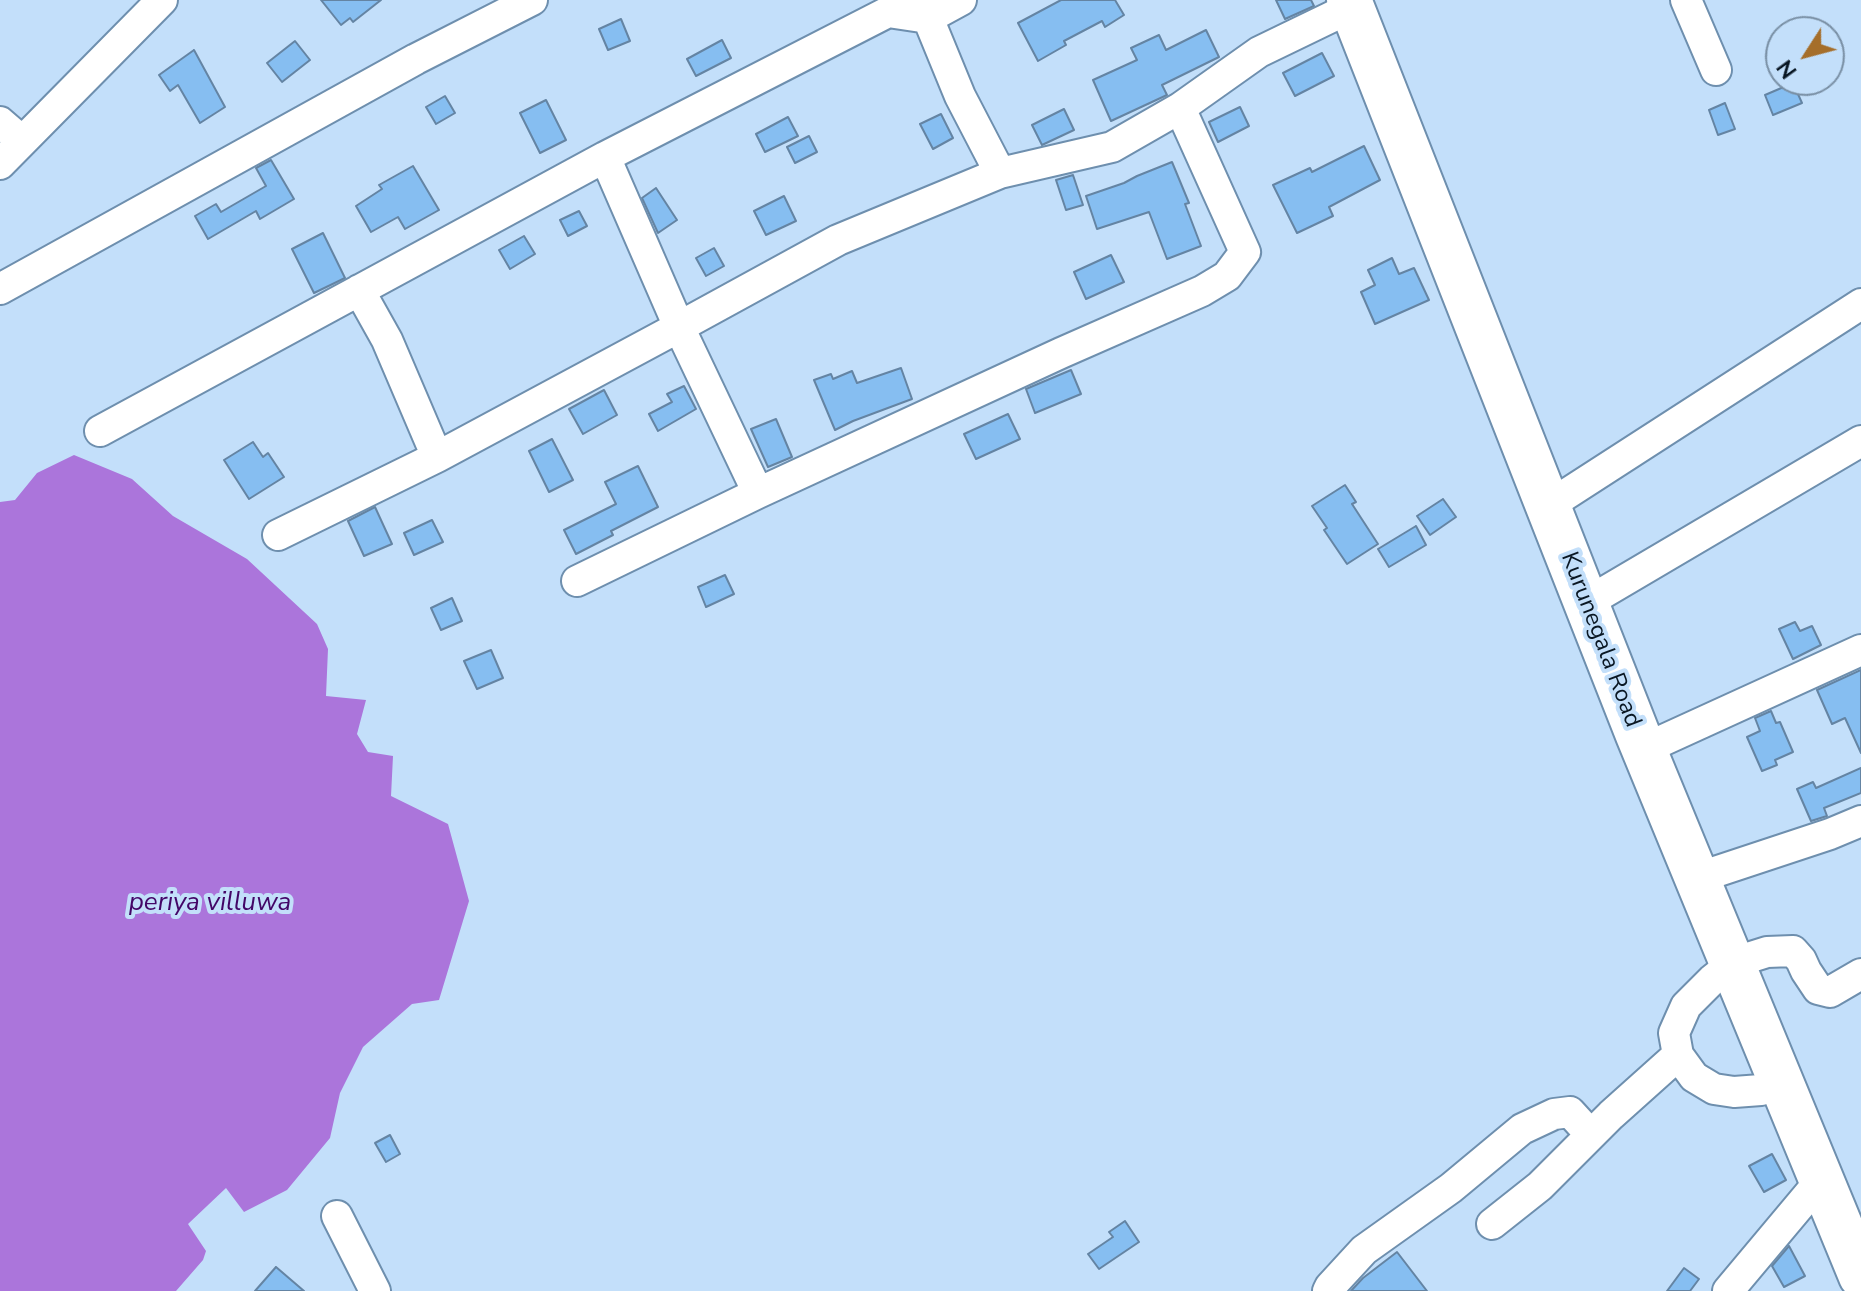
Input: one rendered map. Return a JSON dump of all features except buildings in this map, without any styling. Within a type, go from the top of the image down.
[{"type":"highway","name":"Kurunegala Road","points":[[1350,4],[1644,749],[1861,1276]]},
{"type":"street","points":[[0,289],[416,59],[532,0]]},
{"type":"street","points":[[100,431],[605,157],[888,12],[924,9],[961,0]]},
{"type":"street","points":[[1686,0],[1716,70]]},
{"type":"street","points":[[0,164],[11,132],[157,2]]},
{"type":"street","points":[[278,535],[437,457],[838,240],[1000,173],[1112,147],[1180,108],[1259,52],[1350,4]]},
{"type":"street","points":[[924,9],[960,96],[1000,173]]},
{"type":"street","points":[[577,581],[758,493],[1202,291],[1227,276],[1245,252],[1180,108]]},
{"type":"street","points":[[605,157],[679,327],[758,493]]},
{"type":"street","points":[[359,290],[387,340],[437,457]]},
{"type":"street","points":[[1548,506],[1861,304]]},
{"type":"street","points":[[1586,603],[1861,441]]},
{"type":"street","points":[[1644,749],[1861,650]]},
{"type":"street","points":[[1697,878],[1861,821]]},
{"type":"street","points":[[1781,1083],[1761,1090],[1734,1092],[1714,1089],[1694,1077],[1678,1055],[1674,1033],[1686,1006],[1732,964],[1767,952],[1793,951],[1818,989],[1830,992],[1861,974]]},
{"type":"street","points":[[1492,1224],[1540,1186],[1678,1055]]},
{"type":"street","points":[[1328,1291],[1364,1250],[1451,1188],[1522,1129],[1554,1114],[1570,1112],[1591,1135]]},
{"type":"street","points":[[1728,1291],[1821,1180]]},
{"type":"street","points":[[337,1216],[375,1291]]},
{"type":"water","name":"periya villuwa","points":[[74,455],[132,479],[173,516],[247,559],[317,624],[328,649],[326,696],[366,700],[357,734],[368,752],[393,756],[391,796],[448,824],[469,901],[439,1000],[412,1004],[363,1047],[340,1093],[330,1138],[287,1190],[244,1212],[226,1188],[188,1224],[206,1251],[203,1260],[176,1291],[0,1291],[0,502],[15,500],[37,473]]}]
